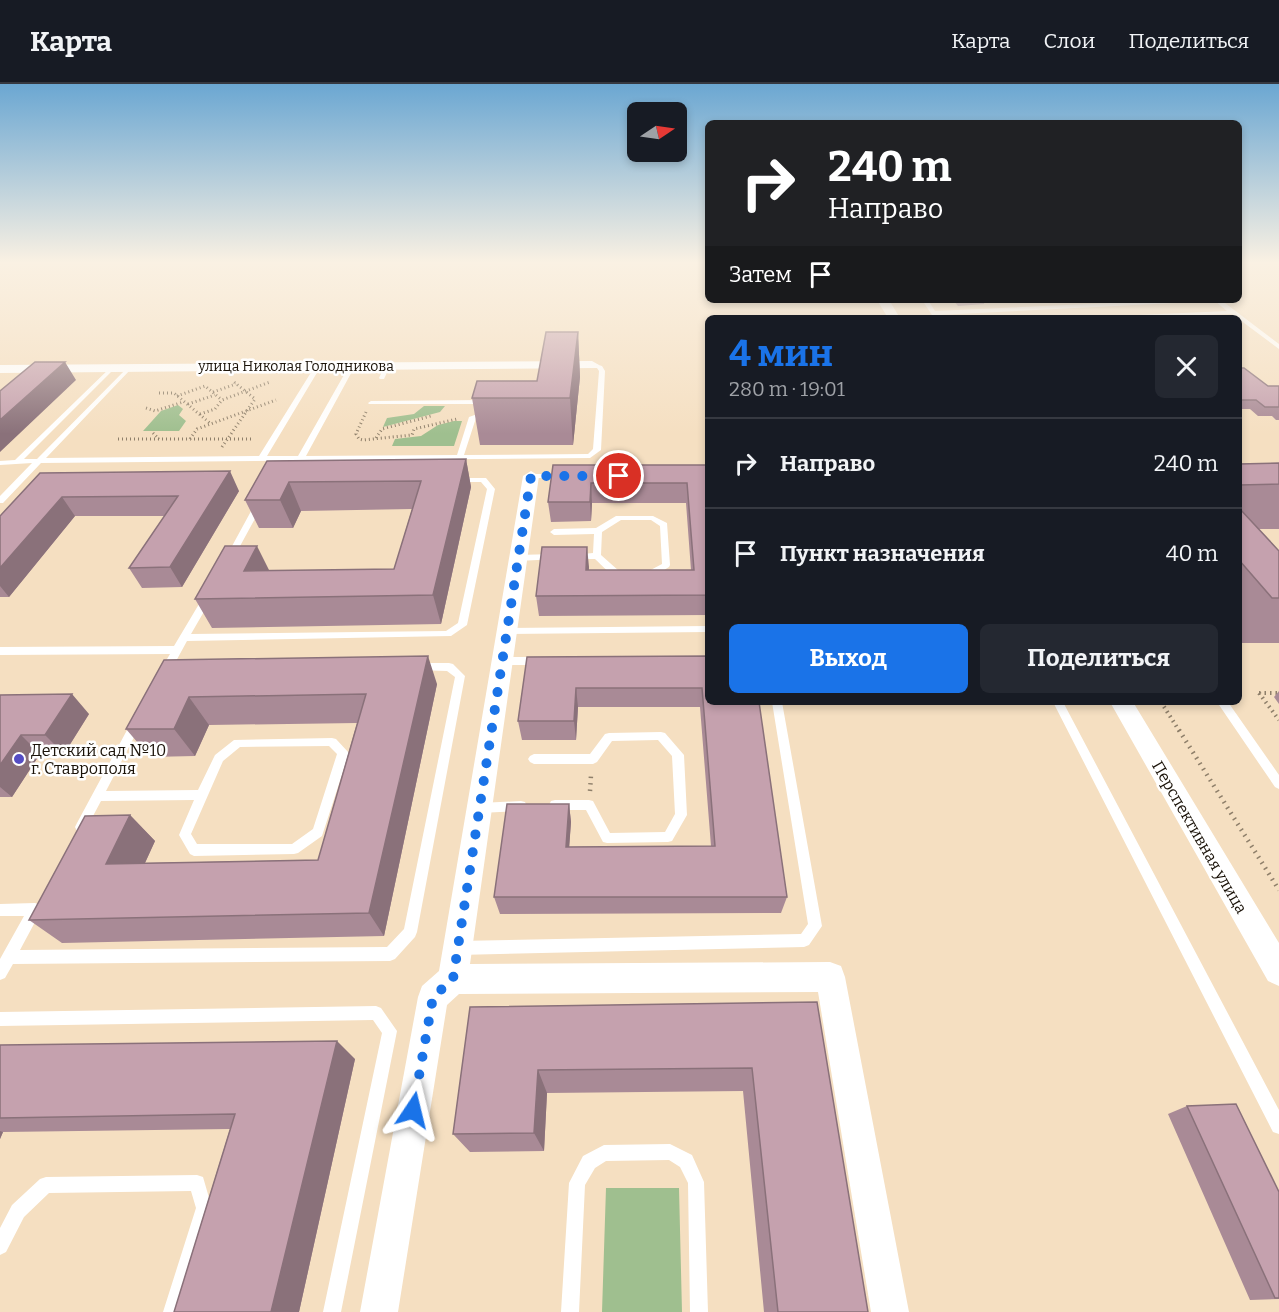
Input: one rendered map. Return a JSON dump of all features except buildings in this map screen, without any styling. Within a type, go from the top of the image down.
[{"type":"street","name":"улица Николая Голодникова","points":[[0,369],[352,366],[385,372],[592,365]]},
{"type":"street","points":[[379,1312],[433,997],[453,979],[531,476]]},
{"type":"street","name":"Перспективная улица","points":[[1123,705],[1279,971]]},
{"type":"street","points":[[453,979],[830,977],[890,1312]]},
{"type":"lane","points":[[1243,319],[1279,346]]},
{"type":"lane","points":[[0,463],[301,458],[584,457],[596,453],[602,371],[600,367],[592,365]]},
{"type":"lane","points":[[261,459],[318,366]]},
{"type":"lane","points":[[301,458],[352,366]]},
{"type":"lane","points":[[16,463],[112,368]]},
{"type":"lane","points":[[0,501],[129,368]]},
{"type":"lane","points":[[371,403],[493,405],[489,412],[473,417],[460,457]]},
{"type":"lane","points":[[531,476],[578,476]]},
{"type":"lane","points":[[184,638],[448,634],[462,625],[491,489],[483,480],[448,480]]},
{"type":"lane","points":[[223,569],[267,490]]},
{"type":"lane","points":[[518,558],[597,556],[617,574],[653,573],[666,565],[664,525],[653,518],[619,519],[598,531],[554,532]]},
{"type":"lane","points":[[597,556],[598,531]]},
{"type":"lane","points":[[166,675],[177,650],[211,589]]},
{"type":"lane","points":[[506,631],[705,629]]},
{"type":"lane","points":[[0,651],[177,650]]},
{"type":"lane","points":[[501,661],[547,661]]},
{"type":"lane","points":[[9,957],[390,954],[410,932],[460,676],[449,667],[402,668]]},
{"type":"lane","points":[[458,948],[804,940],[815,926],[778,705]]},
{"type":"lane","points":[[1060,705],[1279,1126]]},
{"type":"lane","points":[[1224,705],[1279,784]]},
{"type":"lane","points":[[75,837],[142,713]]},
{"type":"lane","points":[[479,808],[589,804],[607,838],[668,837],[681,815],[678,755],[661,736],[609,737],[592,759],[534,759]]},
{"type":"lane","points":[[332,742],[343,753],[318,832],[294,849],[194,850],[185,835],[202,795],[219,758],[238,743],[332,742]]},
{"type":"lane","points":[[98,796],[202,795]]},
{"type":"lane","points":[[0,910],[38,905],[0,973]]},
{"type":"lane","points":[[0,1019],[376,1013],[390,1031],[332,1312]]},
{"type":"lane","points":[[570,1312],[577,1183],[589,1162],[604,1153],[670,1152],[686,1161],[696,1182],[699,1312]]},
{"type":"lane","points":[[0,1246],[18,1211],[46,1185],[197,1183],[204,1208],[172,1312]]},
{"type":"path","points":[[200,414],[215,409],[222,399],[279,379]]},
{"type":"path","points":[[220,450],[255,399],[230,380]]},
{"type":"path","points":[[187,404],[236,384]]},
{"type":"path","points":[[177,396],[205,386],[222,399]]},
{"type":"path","points":[[159,393],[174,393],[212,424]]},
{"type":"path","points":[[189,439],[197,429],[276,400]]},
{"type":"path","points":[[146,408],[155,411],[184,401]]},
{"type":"path","points":[[371,403],[356,437],[363,440],[412,435],[414,429],[473,417]]},
{"type":"path","points":[[376,439],[382,429],[434,416]]},
{"type":"path","points":[[153,433],[160,439]]},
{"type":"path","points":[[118,440],[251,439]]},
{"type":"path","points":[[1279,693],[1258,693],[1279,720]]},
{"type":"path","points":[[1163,705],[1279,890]]},
{"type":"path","points":[[589,804],[592,759]]},
{"type":"green space","points":[[178,405],[183,409],[179,415],[186,421],[179,431],[143,431],[161,411]]},
{"type":"green space","points":[[424,406],[445,406],[440,412],[383,427],[387,418],[414,414]]},
{"type":"green space","points":[[462,421],[454,446],[392,446],[395,439],[421,436],[438,425]]},
{"type":"green space","points":[[606,1188],[679,1188],[682,1312],[602,1312]]},
{"type":"place","name":"Детский сад №10 г. Ставрополя","points":[[19,759]]},
{"type":"route","points":[[413,1110],[433,997],[453,979],[531,476],[619,476]]}]
